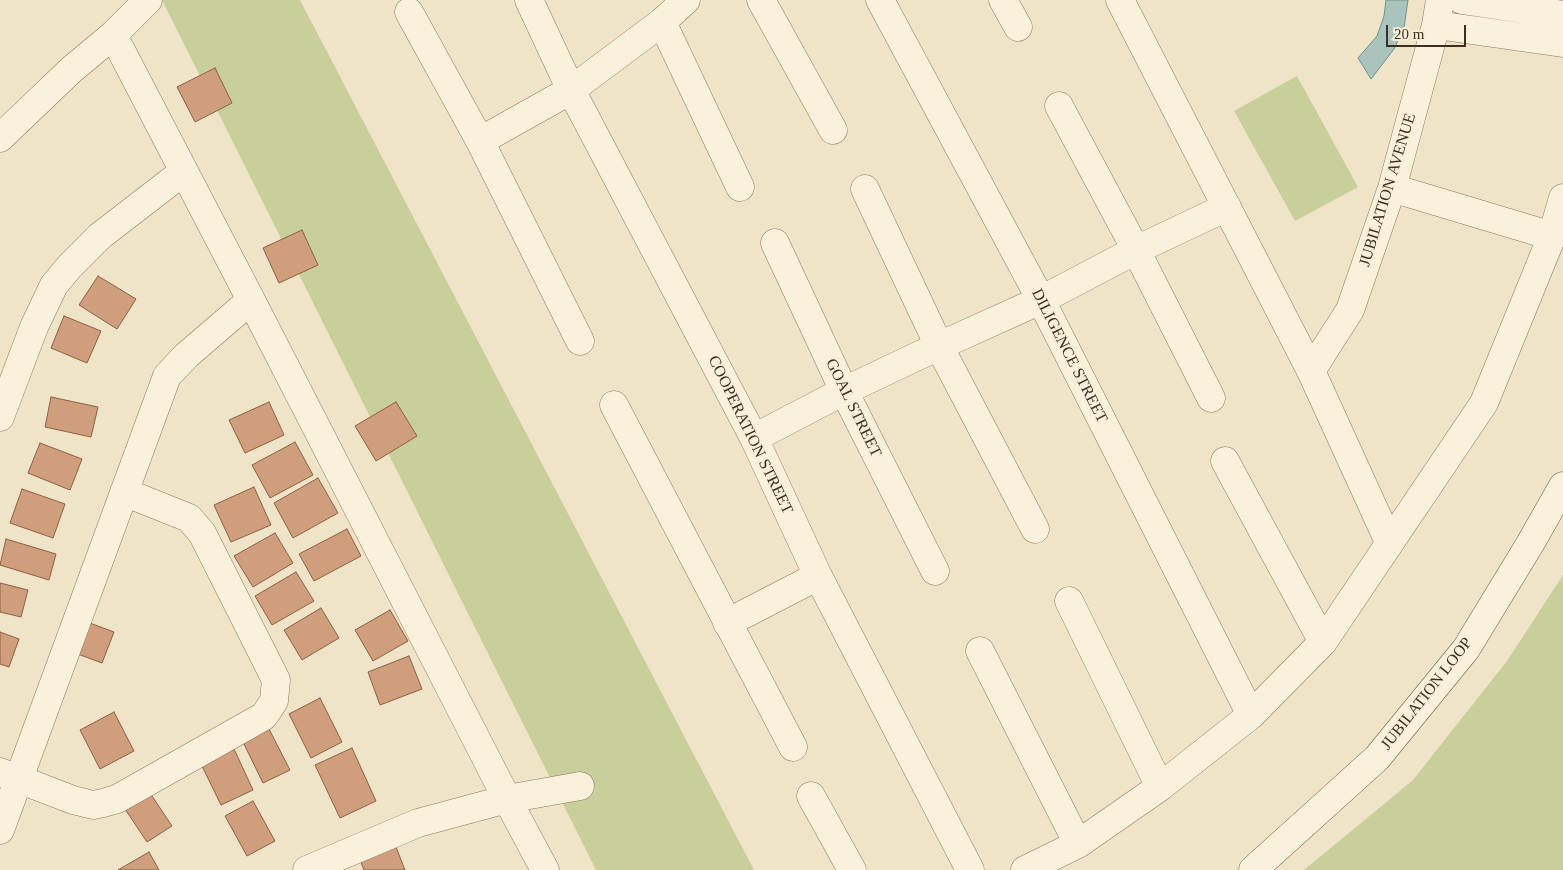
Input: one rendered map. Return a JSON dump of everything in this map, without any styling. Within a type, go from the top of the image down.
[{"type":"street","points":[[0,138],[71,70],[113,35],[148,0]]},
{"type":"street","name":"COOPERATION STREET","points":[[529,0],[571,90],[754,438],[818,576],[970,870]]},
{"type":"street","points":[[480,141],[571,90],[662,22],[686,0]]},
{"type":"street","points":[[761,0],[834,130]]},
{"type":"street","name":"DILIGENCE STREET","points":[[880,0],[1041,300],[1251,715]]},
{"type":"street","points":[[1003,0],[1018,27]]},
{"type":"street","points":[[1120,0],[1311,371],[1389,542]]},
{"type":"street","points":[[1462,0],[1563,14]]},
{"type":"street","points":[[409,12],[480,141],[580,341]]},
{"type":"street","points":[[1438,13],[1563,43]]},
{"type":"street","name":"JUBILATION AVENUE","points":[[1311,371],[1350,310],[1392,188],[1438,13]]},
{"type":"street","points":[[662,22],[740,187]]},
{"type":"street","points":[[113,35],[183,172],[252,300],[545,870]]},
{"type":"street","points":[[1059,106],[1136,250],[1211,398]]},
{"type":"street","points":[[0,417],[34,327],[54,285],[100,236],[183,172]]},
{"type":"street","points":[[865,188],[939,346],[1035,529]]},
{"type":"street","points":[[1392,188],[1552,236]]},
{"type":"street","points":[[1025,870],[1078,844],[1160,787],[1251,715],[1323,642],[1484,403],[1552,236],[1563,198]]},
{"type":"street","points":[[754,438],[844,391],[1041,300],[1136,250],[1227,207]]},
{"type":"street","name":"GOAL STREET","points":[[775,243],[844,391],[935,571]]},
{"type":"street","points":[[0,830],[9,776],[124,492],[167,376],[187,355],[252,300]]},
{"type":"street","points":[[614,405],[793,747]]},
{"type":"street","points":[[1225,461],[1323,642]]},
{"type":"street","name":"JUBILATION LOOP","points":[[1253,870],[1377,758],[1466,649],[1563,486]]},
{"type":"street","points":[[9,776],[74,800],[93,805],[103,804],[264,716],[274,701],[276,680],[202,533],[189,518],[124,492]]},
{"type":"street","points":[[727,623],[818,576]]},
{"type":"street","points":[[1069,601],[1160,787]]},
{"type":"street","points":[[980,652],[1078,844]]},
{"type":"street","points":[[307,870],[418,823],[507,799],[580,786]]},
{"type":"street","points":[[811,796],[852,870]]},
{"type":"green space","points":[[162,0],[300,0],[754,870],[596,870]]},
{"type":"green space","points":[[1297,76],[1358,187],[1295,221],[1234,111]]},
{"type":"green space","points":[[1563,575],[1563,870],[1304,870],[1413,780],[1507,661]]},
{"type":"water","points":[[1386,0],[1408,0],[1404,28],[1394,49],[1371,79],[1358,58],[1377,36],[1384,16]]},
{"type":"building","points":[[215,68],[232,103],[195,122],[177,87]]},
{"type":"building","points":[[302,230],[318,265],[279,283],[263,248]]},
{"type":"building","points":[[98,276],[136,299],[117,329],[79,305]]},
{"type":"building","points":[[64,316],[101,331],[87,363],[51,348]]},
{"type":"building","points":[[51,397],[98,407],[91,437],[45,427]]},
{"type":"building","points":[[269,402],[284,435],[245,453],[229,420]]},
{"type":"building","points":[[396,402],[417,436],[376,461],[355,426]]},
{"type":"building","points":[[295,442],[313,475],[270,498],[252,465]]},
{"type":"building","points":[[40,443],[82,459],[70,490],[28,473]]},
{"type":"building","points":[[318,478],[338,513],[293,538],[274,503]]},
{"type":"building","points":[[254,487],[271,525],[231,542],[214,505]]},
{"type":"building","points":[[22,489],[65,504],[53,538],[10,523]]},
{"type":"building","points":[[347,529],[361,556],[314,581],[299,554]]},
{"type":"building","points":[[275,533],[293,563],[253,587],[234,556]]},
{"type":"building","points":[[6,539],[56,554],[49,580],[0,565]]},
{"type":"building","points":[[296,572],[314,601],[272,625],[255,596]]},
{"type":"building","points":[[0,583],[28,590],[21,617],[0,612]]},
{"type":"building","points":[[321,608],[339,638],[302,660],[284,630]]},
{"type":"building","points":[[390,610],[408,641],[373,661],[355,630]]},
{"type":"building","points":[[79,619],[114,632],[102,663],[67,650]]},
{"type":"building","points":[[0,632],[19,639],[9,667],[0,664]]},
{"type":"building","points":[[409,656],[422,689],[380,705],[368,672]]},
{"type":"building","points":[[320,698],[342,742],[311,758],[289,714]]},
{"type":"building","points":[[114,712],[134,751],[100,769],[80,730]]},
{"type":"building","points":[[269,729],[290,770],[263,783],[243,742]]},
{"type":"building","points":[[352,748],[376,801],[340,818],[315,765]]},
{"type":"building","points":[[234,749],[253,790],[221,805],[201,764]]},
{"type":"building","points":[[150,793],[172,826],[147,842],[125,809]]},
{"type":"building","points":[[253,801],[275,841],[247,856],[225,816]]},
{"type":"building","points":[[396,847],[405,870],[364,870],[360,860]]},
{"type":"building","points":[[149,852],[159,870],[118,870]]}]
